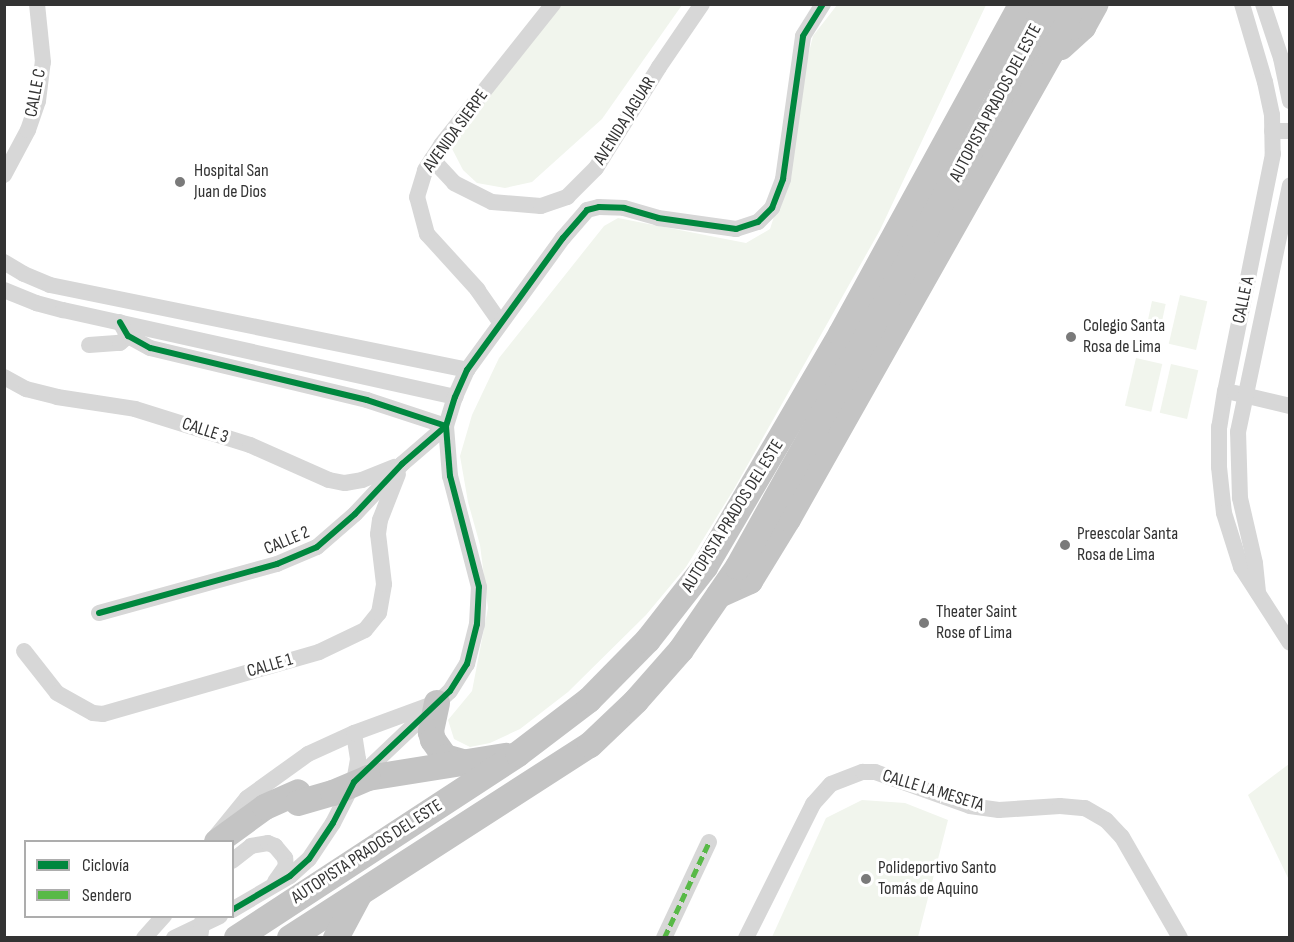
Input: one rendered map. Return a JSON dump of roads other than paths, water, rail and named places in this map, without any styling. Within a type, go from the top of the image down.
[{"type":"highway","name":"AUTOPISTA PRADOS DEL ESTE","points":[[290,938],[590,745],[636,700],[681,650],[758,532],[987,96],[1022,4]]},
{"type":"highway","name":"AUTOPISTA PRADOS DEL ESTE","points":[[237,938],[518,754],[589,700],[648,640],[705,567],[842,334],[987,96],[1048,4]]},
{"type":"highway","points":[[719,595],[750,581],[815,472],[1051,53],[1074,4]]},
{"type":"highway","points":[[1051,53],[1070,41],[1083,27],[1096,4]]},
{"type":"highway","points":[[437,703],[431,732],[433,740],[445,757],[466,763]]},
{"type":"highway","points":[[220,840],[257,812],[298,792],[346,779],[361,780],[518,754]]},
{"type":"highway","points":[[234,850],[247,834],[266,820],[298,803],[333,793],[361,780]]},
{"type":"highway","points":[[336,938],[361,892]]},
{"type":"street","name":"CALLE C","points":[[4,175],[28,130],[38,101],[43,62],[38,4]]},
{"type":"street","name":"AVENIDA SIERPE","points":[[500,321],[478,290],[427,234],[417,197],[425,170],[432,159],[553,4]]},
{"type":"street","name":"AVENIDA JAGUAR","points":[[432,159],[454,183],[492,202],[541,206],[567,197],[596,168],[659,67],[702,4]]},
{"type":"street","points":[[237,907],[290,876],[309,859],[361,780],[450,691],[467,664],[474,644],[478,603],[475,572],[450,476],[446,426],[467,370],[500,321],[587,210],[599,207],[624,208],[658,218],[736,229],[758,222],[772,208],[783,179],[803,36],[823,4]]},
{"type":"street","name":"CALLE A","points":[[1242,4],[1260,56],[1272,115],[1272,131],[1269,183],[1225,391],[1218,448],[1224,513],[1241,567],[1290,644]]},
{"type":"street","points":[[1263,4],[1281,58],[1290,101]]},
{"type":"street","points":[[1272,131],[1290,130]]},
{"type":"street","name":"CALLE A","points":[[1258,593],[1255,563],[1243,520],[1237,476],[1238,432],[1290,185]]},
{"type":"street","points":[[4,262],[24,274],[59,287],[467,370]]},
{"type":"street","points":[[1273,266],[1290,269]]},
{"type":"street","points":[[4,290],[36,303],[124,329],[455,397]]},
{"type":"street","points":[[89,345],[120,343],[124,329]]},
{"type":"street","points":[[124,329],[150,348],[367,400],[417,414],[446,426]]},
{"type":"street","name":"CALLE 3","points":[[4,377],[26,389],[57,397],[135,409],[219,435],[329,480],[345,483],[362,480],[402,464]]},
{"type":"street","points":[[1225,391],[1290,406]]},
{"type":"street","name":"CALLE 2","points":[[99,613],[278,564],[317,546],[355,514],[402,464],[446,426]]},
{"type":"street","name":"CALLE 1","points":[[24,651],[57,693],[93,713],[103,714],[319,652],[365,630],[380,612],[384,584],[378,534],[380,520],[402,464]]},
{"type":"street","points":[[214,840],[236,810],[259,788],[308,754],[354,733],[437,703]]},
{"type":"street","points":[[354,733],[361,780]]},
{"type":"street","name":"CALLE LA MESETA","points":[[746,938],[813,804],[831,784],[863,772],[875,772],[970,806],[999,810],[1060,806],[1085,808],[1106,820],[1122,837],[1180,938]]},
{"type":"street","points":[[664,938],[709,842]]},
{"type":"street","points":[[234,859],[250,846],[268,843],[275,846],[285,858],[286,866],[275,883]]},
{"type":"street","points":[[144,938],[162,918]]},
{"type":"street","points":[[200,938],[203,918]]},
{"type":"street","points":[[174,938],[216,918]]},
{"type":"place","name":"Hospital San Juan de Dios","points":[[180,182]]},
{"type":"place","name":"Colegio Santa Rosa de Lima","points":[[1071,337]]},
{"type":"place","name":"Preescolar Santa Rosa de Lima","points":[[1065,545]]},
{"type":"place","name":"Theater Saint Rose of Lima","points":[[924,623]]},
{"type":"place","name":"Polideportivo Santo Tomás de Aquino","points":[[866,879]]}]
